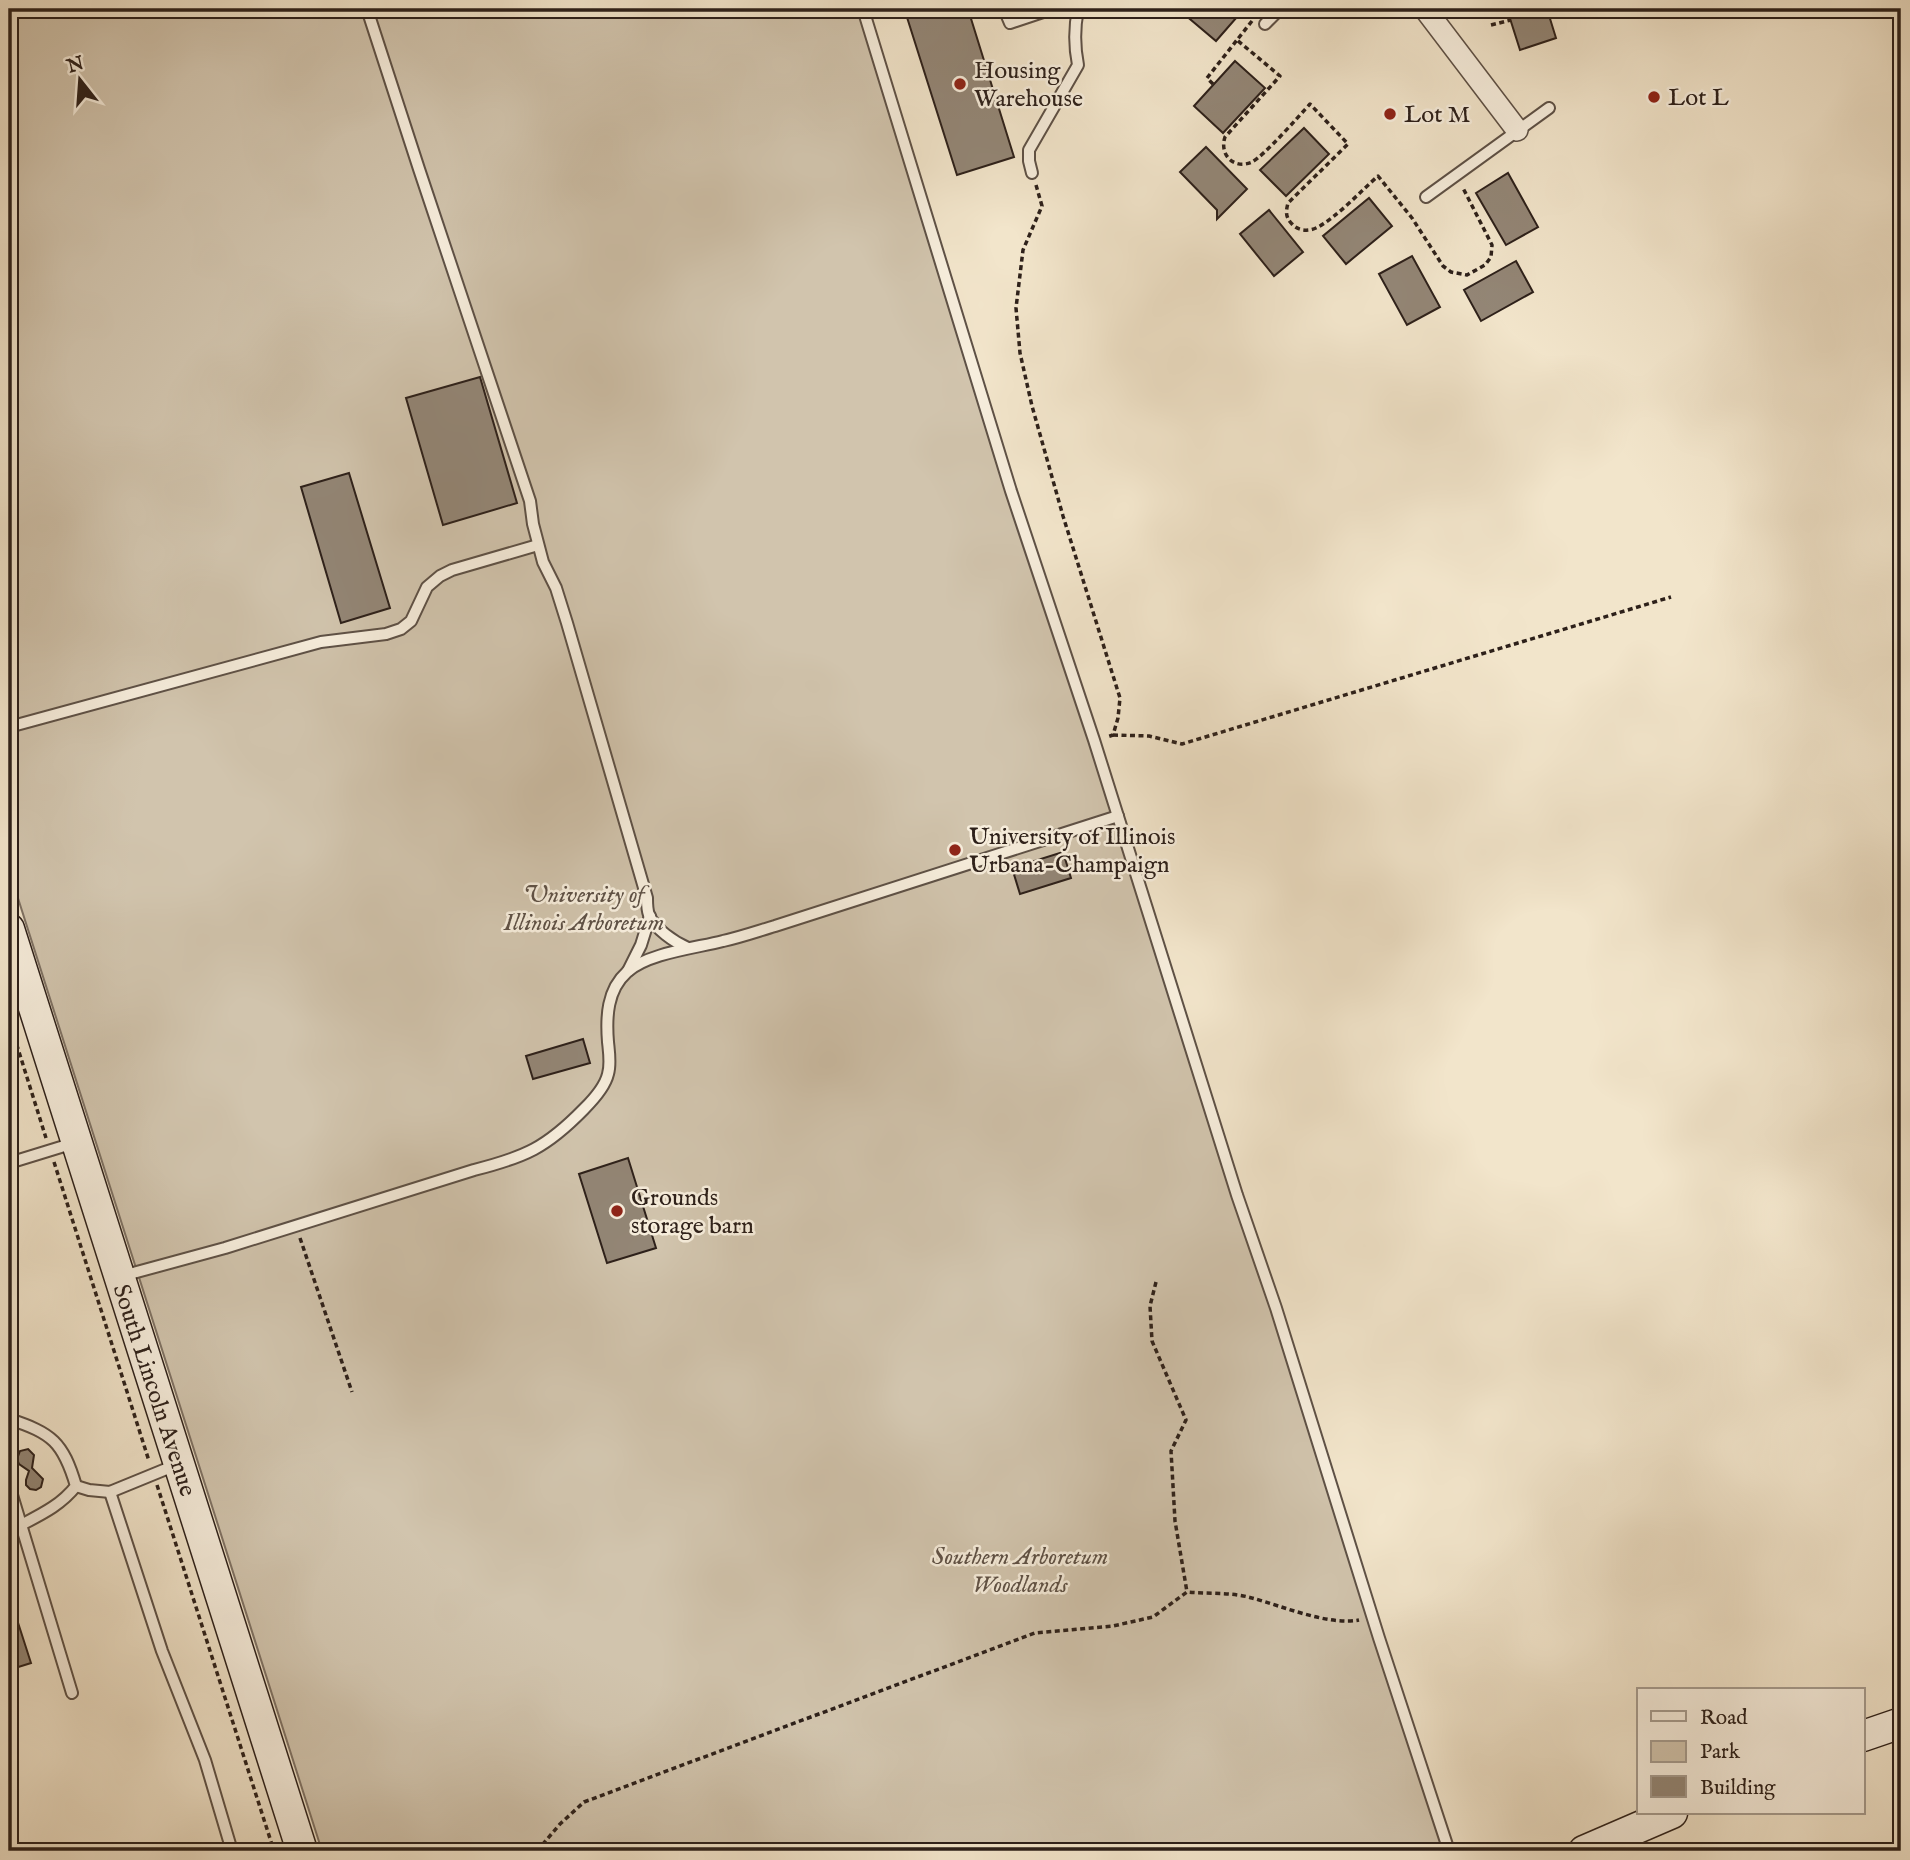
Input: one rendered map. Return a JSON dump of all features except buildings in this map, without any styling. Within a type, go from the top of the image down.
[{"type":"main road","name":"South Lincoln Avenue","points":[[9,929],[63,1146],[119,1277],[166,1469],[302,1851]]},
{"type":"main road","points":[[1864,1736],[1901,1723]]},
{"type":"main road","points":[[1584,1851],[1670,1814]]},
{"type":"street","points":[[1424,9],[1517,130]]},
{"type":"lane","points":[[119,1277],[225,1248],[510,1161],[542,1146],[589,1104],[609,1073],[608,1006],[616,986],[628,971],[641,945],[650,916],[567,623],[538,545],[530,501],[367,9]]},
{"type":"lane","points":[[863,9],[1011,491],[1094,740],[1233,1182],[1450,1851]]},
{"type":"lane","points":[[1004,9],[1010,23],[1052,9]]},
{"type":"lane","points":[[1032,173],[1030,150],[1078,65],[1074,27],[1078,9]]},
{"type":"lane","points":[[1265,24],[1280,9]]},
{"type":"lane","points":[[1426,197],[1549,108]]},
{"type":"lane","points":[[9,727],[321,642],[401,629],[411,621],[428,587],[439,576],[538,545]]},
{"type":"lane","points":[[628,971],[654,958],[775,926],[1118,816]]},
{"type":"lane","points":[[650,916],[667,936],[688,948]]},
{"type":"lane","points":[[9,1163],[63,1146]]},
{"type":"lane","points":[[9,1419],[36,1428],[57,1443],[71,1469],[76,1486]]},
{"type":"lane","points":[[76,1486],[110,1492],[166,1469]]},
{"type":"lane","points":[[9,1485],[72,1693]]},
{"type":"lane","points":[[21,1525],[66,1499],[76,1486]]},
{"type":"lane","points":[[110,1492],[162,1651],[205,1760],[232,1851]]},
{"type":"path","points":[[1213,84],[1207,78],[1252,20]]},
{"type":"path","points":[[1491,25],[1511,20]]},
{"type":"path","points":[[1237,40],[1280,76],[1225,137],[1223,142],[1227,158],[1241,164],[1255,160],[1310,104],[1348,144],[1288,203],[1286,212],[1289,221],[1296,227],[1306,230],[1317,228],[1378,176],[1412,218],[1443,266],[1451,272],[1467,275],[1485,265],[1492,257],[1492,245],[1460,185]]},
{"type":"path","points":[[1032,173],[1042,206],[1023,250],[1016,308],[1020,353],[1063,516],[1120,698],[1113,735]]},
{"type":"path","points":[[1094,740],[1113,735],[1149,736],[1182,744],[1671,597]]},
{"type":"path","points":[[9,1020],[63,1146],[166,1469],[274,1851]]},
{"type":"path","points":[[296,1226],[352,1392]]},
{"type":"path","points":[[1156,1282],[1150,1306],[1152,1341],[1186,1420],[1171,1451],[1175,1521],[1187,1592]]},
{"type":"path","points":[[537,1851],[584,1802],[1035,1633],[1113,1626],[1153,1617],[1187,1592],[1249,1597],[1298,1613],[1349,1622],[1373,1618]]},
{"type":"green space","name":"University of Illinois Arboretum","points":[[9,9],[865,9],[1011,491],[1449,1851],[322,1851],[9,870]]},
{"type":"place","name":"Housing Warehouse","points":[[960,84]]},
{"type":"place","name":"Lot L","points":[[1654,97]]},
{"type":"place","name":"Lot M","points":[[1390,114]]},
{"type":"place","name":"University of Illinois Urbana-Champaign","points":[[955,850]]},
{"type":"place","name":"Grounds storage barn","points":[[617,1211]]},
{"type":"park label","name":"Southern Arboretum Woodlands","points":[[1020,1570]]}]
